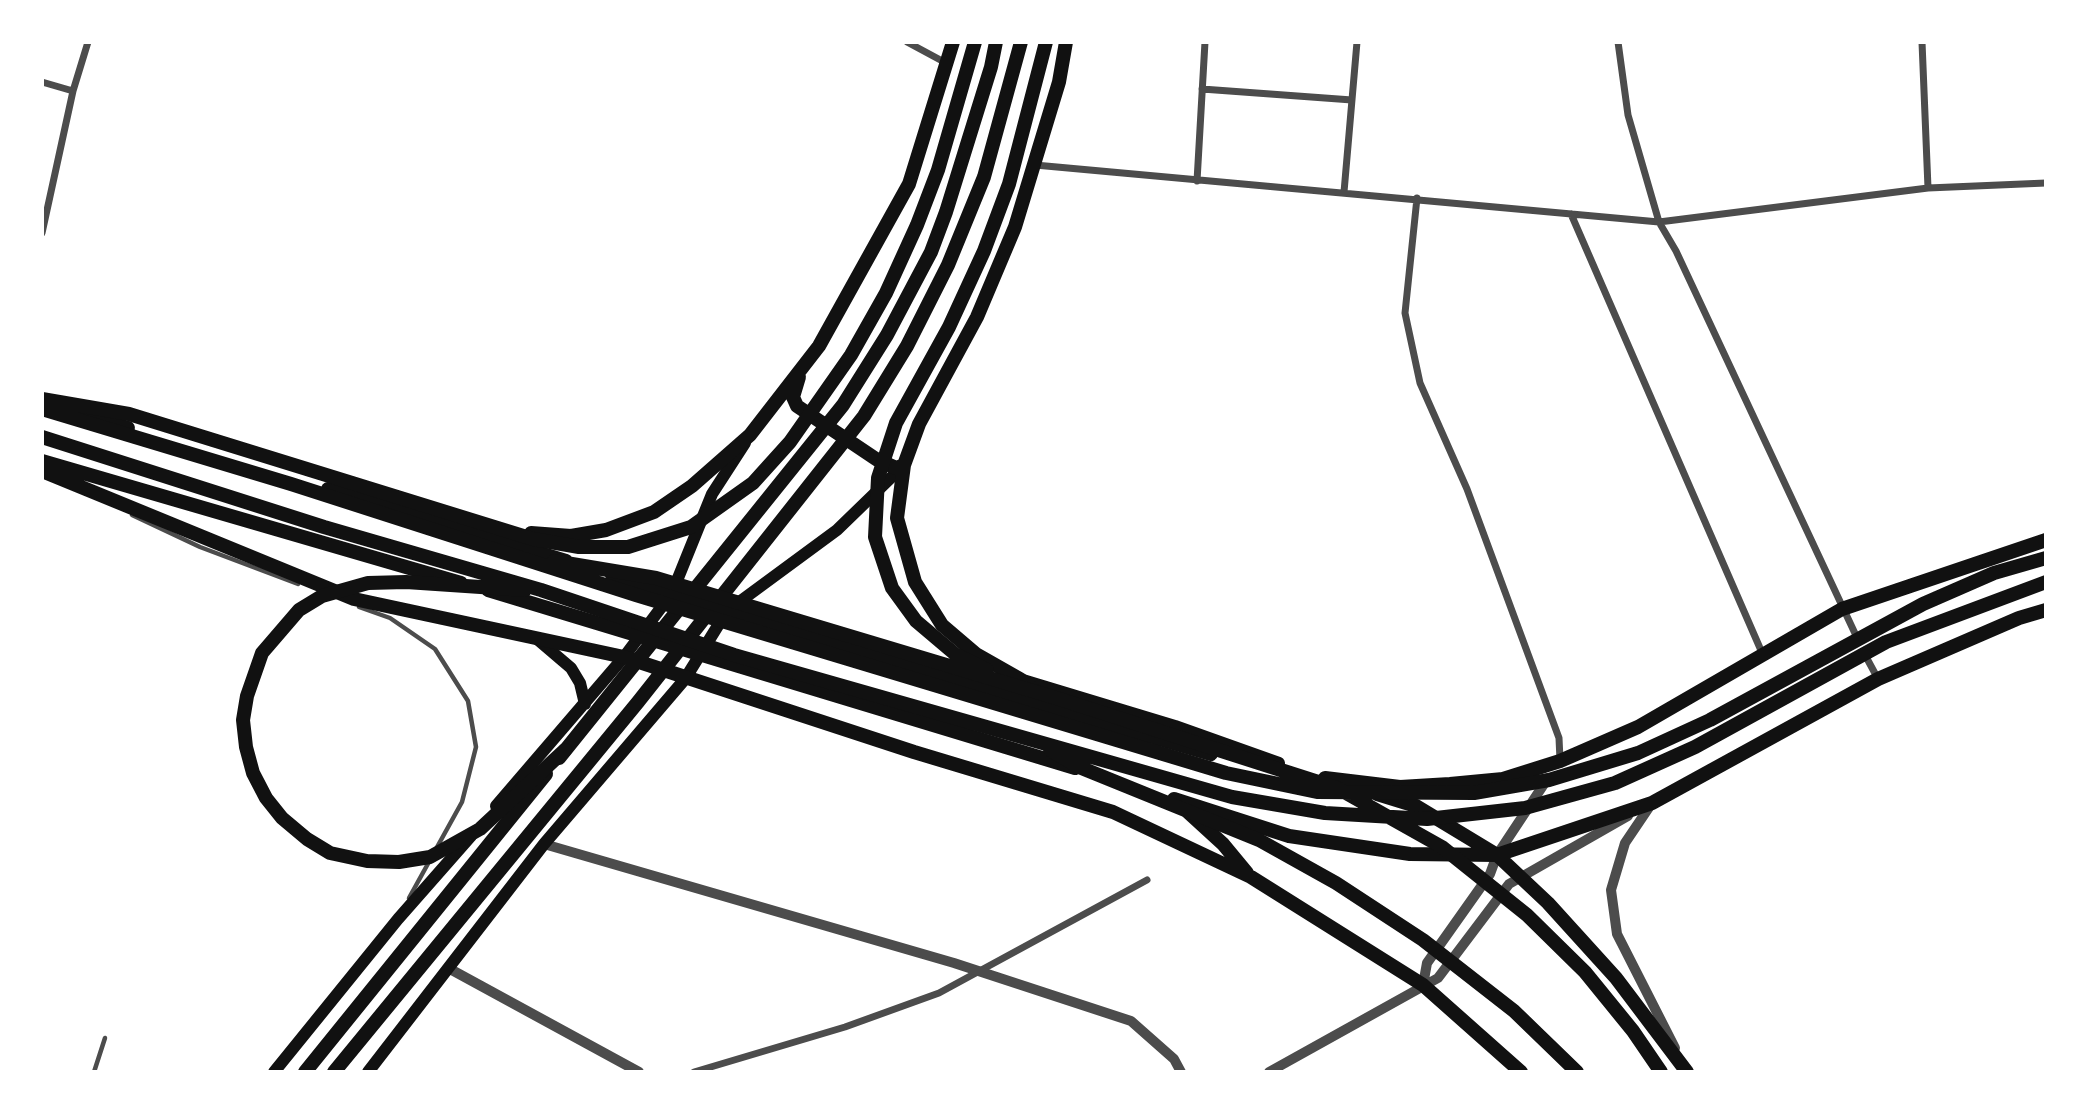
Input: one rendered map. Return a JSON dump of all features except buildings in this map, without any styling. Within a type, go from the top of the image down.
[{"type":"main road","points":[[274,1072],[398,919],[625,657],[672,593],[712,494],[750,435],[819,346],[909,184],[953,42]]},
{"type":"main road","points":[[42,400],[129,414],[533,539],[579,547],[628,547],[691,527],[753,483],[790,442],[851,355],[886,293],[917,225],[938,170],[975,42]]},
{"type":"main road","points":[[304,1072],[843,405],[887,335],[931,252],[961,172],[996,42]]},
{"type":"main road","points":[[334,1072],[699,625],[864,416],[907,346],[957,245],[1004,113],[1021,42]]},
{"type":"main road","points":[[1046,42],[1009,184],[984,251],[949,327],[896,424],[878,478],[875,537],[892,588],[916,621],[955,654],[1057,704],[1117,709]]},
{"type":"main road","points":[[1057,704],[976,654],[942,625],[915,582],[897,518],[904,465],[919,424],[977,317],[1015,227],[1059,82],[1066,42]]},
{"type":"main road","points":[[807,362],[794,387],[793,397],[797,406],[876,459],[896,468],[904,465]]},
{"type":"main road","points":[[42,400],[727,611],[1057,704],[1337,788],[1442,847],[1527,915],[1585,972],[1633,1031],[1661,1072]]},
{"type":"main road","points":[[42,409],[1226,773],[1317,792],[1461,793],[1549,780],[1638,753],[1710,720],[1923,604],[1994,573],[2046,558]]},
{"type":"main road","points":[[460,529],[572,536],[606,530],[654,512],[692,486],[750,435]]},
{"type":"main road","points":[[42,437],[324,527],[541,590],[734,655],[1232,797],[1325,813],[1427,819],[1525,808],[1615,783],[1695,747],[1886,642],[2046,582]]},
{"type":"main road","points":[[42,461],[954,729],[1289,836],[1410,854],[1497,855],[1652,803],[1878,679],[2046,610]]},
{"type":"main road","points":[[368,1072],[544,844],[685,679],[703,654],[727,611],[837,530],[904,465]]},
{"type":"main road","points":[[42,472],[354,599],[625,657],[685,679],[1113,812],[1251,877],[1423,985],[1521,1072]]},
{"type":"main road","points":[[494,549],[656,578],[773,612],[1251,766],[1400,787],[1503,779],[1560,761],[1638,727],[1842,610],[2046,540]]},
{"type":"main road","points":[[541,590],[502,591],[406,582],[368,583],[322,596],[299,610],[262,653],[247,696],[243,720],[246,747],[253,774],[266,798],[282,818],[307,839],[330,853],[367,862],[399,862],[430,857],[480,829],[565,750]]},
{"type":"main road","points":[[535,638],[571,668],[580,684],[585,704]]},
{"type":"main road","points":[[1020,679],[1416,806],[1497,855],[1520,877],[1616,978],[1688,1072]]},
{"type":"main road","points":[[1030,739],[1079,767],[1259,840],[1336,883],[1423,940],[1514,1011],[1577,1072]]},
{"type":"main road","points":[[1174,800],[1223,844],[1251,877]]},
{"type":"street","points":[[42,233],[73,91],[88,42]]},
{"type":"street","points":[[907,42],[947,64]]},
{"type":"street","points":[[1197,181],[1205,42]]},
{"type":"street","points":[[1344,192],[1357,42]]},
{"type":"street","points":[[1618,42],[1628,115],[1659,222],[1676,251],[1842,610],[1878,679]]},
{"type":"street","points":[[1922,42],[1928,188]]},
{"type":"street","points":[[42,82],[73,91]]},
{"type":"street","points":[[1202,89],[1352,100]]},
{"type":"street","points":[[1035,165],[1659,222],[1928,188],[2046,184]]},
{"type":"street","points":[[1417,198],[1405,313],[1420,383],[1467,489],[1559,738],[1560,761],[1497,855],[1490,874],[1427,963],[1423,985]]},
{"type":"street","points":[[1572,214],[1763,655]]},
{"type":"street","points":[[1269,1072],[1438,978],[1509,884],[1652,803]]},
{"type":"street","points":[[1652,803],[1625,843],[1611,890],[1617,934],[1688,1072]]},
{"type":"street","points":[[544,844],[981,972],[1131,1021],[1174,1059],[1181,1072]]},
{"type":"street","points":[[694,1072],[845,1027],[939,993],[1147,880]]},
{"type":"street","points":[[450,969],[639,1072]]},
{"type":"lane","points":[[42,472],[200,547],[390,618],[435,649],[468,701],[476,747],[462,802],[398,919]]},
{"type":"lane","points":[[94,1072],[105,1038]]}]
